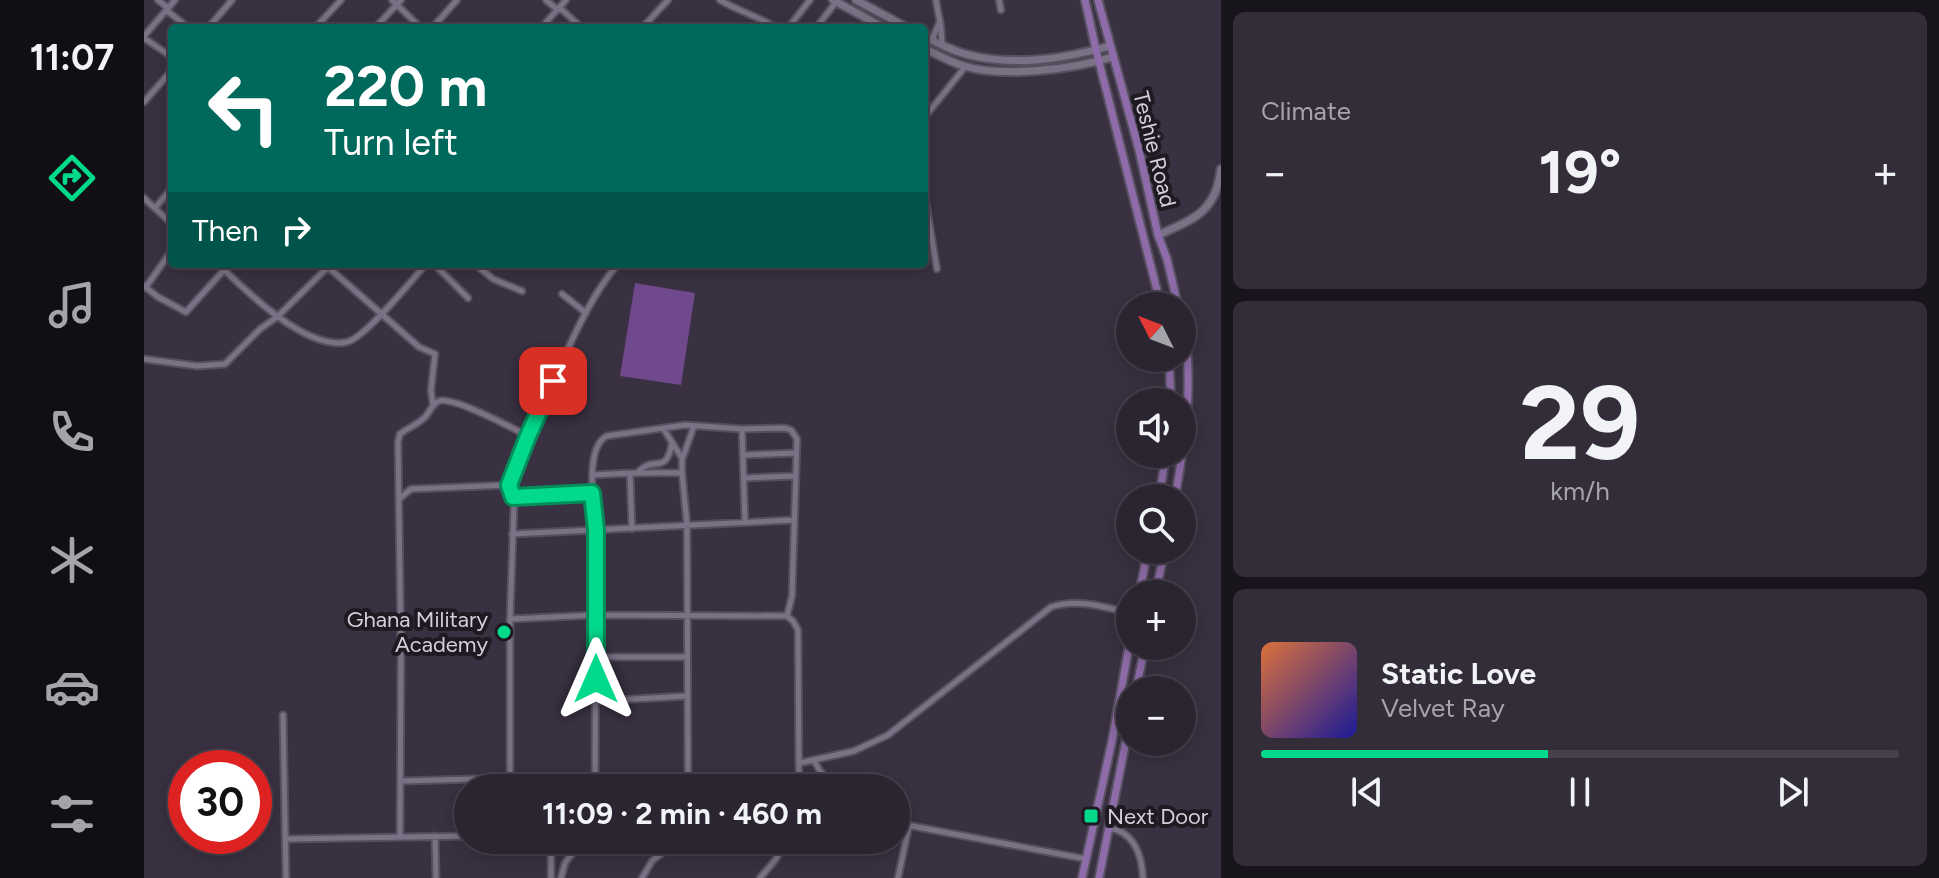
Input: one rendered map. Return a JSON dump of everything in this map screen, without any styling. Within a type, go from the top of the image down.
[{"type":"main road","points":[[856,0],[901,24]]},
{"type":"main road","name":"Teshie Road","points":[[1085,0],[1157,292]]},
{"type":"main road","name":"Teshie Road","points":[[1098,0],[1175,292]]},
{"type":"main road","points":[[835,1],[877,24]]},
{"type":"main road","points":[[928,38],[965,54],[1009,61],[1042,60],[1110,46]]},
{"type":"main road","points":[[928,50],[965,67],[989,71],[1021,72],[1113,57]]},
{"type":"main road","points":[[1158,235],[1202,213],[1216,193],[1221,169]]},
{"type":"main road","points":[[1177,484],[1188,372]]},
{"type":"main road","points":[[1082,878],[1127,660]]},
{"type":"main road","points":[[1099,878],[1123,756]]},
{"type":"street","points":[[158,0],[184,24]]},
{"type":"street","points":[[168,54],[144,37],[175,0]]},
{"type":"street","points":[[211,24],[232,0]]},
{"type":"street","points":[[319,24],[341,0]]},
{"type":"street","points":[[436,24],[457,0]]},
{"type":"street","points":[[546,0],[577,24]]},
{"type":"street","points":[[545,24],[566,0]]},
{"type":"street","points":[[646,24],[668,0]]},
{"type":"street","points":[[720,0],[769,24]]},
{"type":"street","points":[[791,24],[810,0]]},
{"type":"street","points":[[936,0],[942,45]]},
{"type":"street","points":[[999,0],[1001,10]]},
{"type":"street","points":[[378,24],[396,1],[417,24]]},
{"type":"street","points":[[819,24],[835,1]]},
{"type":"street","points":[[928,38],[940,20]]},
{"type":"street","points":[[928,113],[965,67]]},
{"type":"street","points":[[144,102],[168,75]]},
{"type":"street","points":[[155,208],[168,193]]},
{"type":"street","points":[[144,198],[168,220]]},
{"type":"street","points":[[928,216],[937,269]]},
{"type":"street","points":[[168,255],[145,286],[186,312],[219,268]]},
{"type":"street","points":[[222,268],[295,329],[327,341],[347,342],[356,338],[382,313],[422,268]]},
{"type":"street","points":[[144,359],[197,366],[225,364],[328,268]]},
{"type":"street","points":[[332,268],[419,347],[435,354],[431,390],[433,405]]},
{"type":"street","points":[[438,268],[468,298]]},
{"type":"street","points":[[480,268],[493,279],[522,291]]},
{"type":"street","points":[[510,774],[513,497],[509,485],[573,336],[615,268]]},
{"type":"street","points":[[562,294],[587,313]]},
{"type":"street","points":[[400,837],[400,434],[418,424],[433,405],[447,401],[528,436]]},
{"type":"street","points":[[688,774],[687,524],[682,458],[694,426]]},
{"type":"street","points":[[595,774],[596,530],[592,493],[596,449],[601,439],[694,426],[791,430],[797,439],[792,596],[787,616]]},
{"type":"street","points":[[663,428],[682,458]]},
{"type":"street","points":[[742,429],[745,522]]},
{"type":"street","points":[[638,472],[644,466],[664,462],[669,457],[673,440]]},
{"type":"street","points":[[743,455],[796,453]]},
{"type":"street","points":[[630,473],[632,529]]},
{"type":"street","points":[[593,475],[682,473]]},
{"type":"street","points":[[744,478],[795,476]]},
{"type":"street","points":[[398,479],[411,489]]},
{"type":"street","points":[[399,499],[411,489],[509,485]]},
{"type":"street","points":[[513,497],[592,493]]},
{"type":"street","points":[[512,534],[793,520]]},
{"type":"street","points":[[800,763],[854,751],[888,735],[1051,607],[1064,602],[1116,610]]},
{"type":"street","points":[[510,619],[596,615],[787,616],[798,630],[800,774]]},
{"type":"street","points":[[596,657],[688,657]]},
{"type":"street","points":[[596,701],[688,696]]},
{"type":"street","points":[[283,715],[286,878]]},
{"type":"street","points":[[814,761],[823,774]]},
{"type":"street","points":[[402,781],[454,780]]},
{"type":"street","points":[[910,826],[1086,859]]},
{"type":"street","points":[[1109,828],[1131,838],[1139,856],[1143,878]]},
{"type":"street","points":[[435,836],[436,878]]},
{"type":"street","points":[[286,839],[454,836]]},
{"type":"street","points":[[551,854],[551,878]]},
{"type":"street","points":[[561,878],[565,863],[572,854]]},
{"type":"street","points":[[642,878],[652,861],[661,854]]},
{"type":"street","points":[[760,878],[779,854]]},
{"type":"street","points":[[898,878],[903,854]]},
{"type":"shaded area","points":[[635,283],[695,293],[681,385],[620,376]]},
{"type":"place","name":"Ghana Military Academy","points":[[504,632]]},
{"type":"place","name":"Next Door","points":[[1091,816]]},
{"type":"route","points":[[553,381],[509,485],[513,497],[592,493],[596,530],[596,679]]}]
